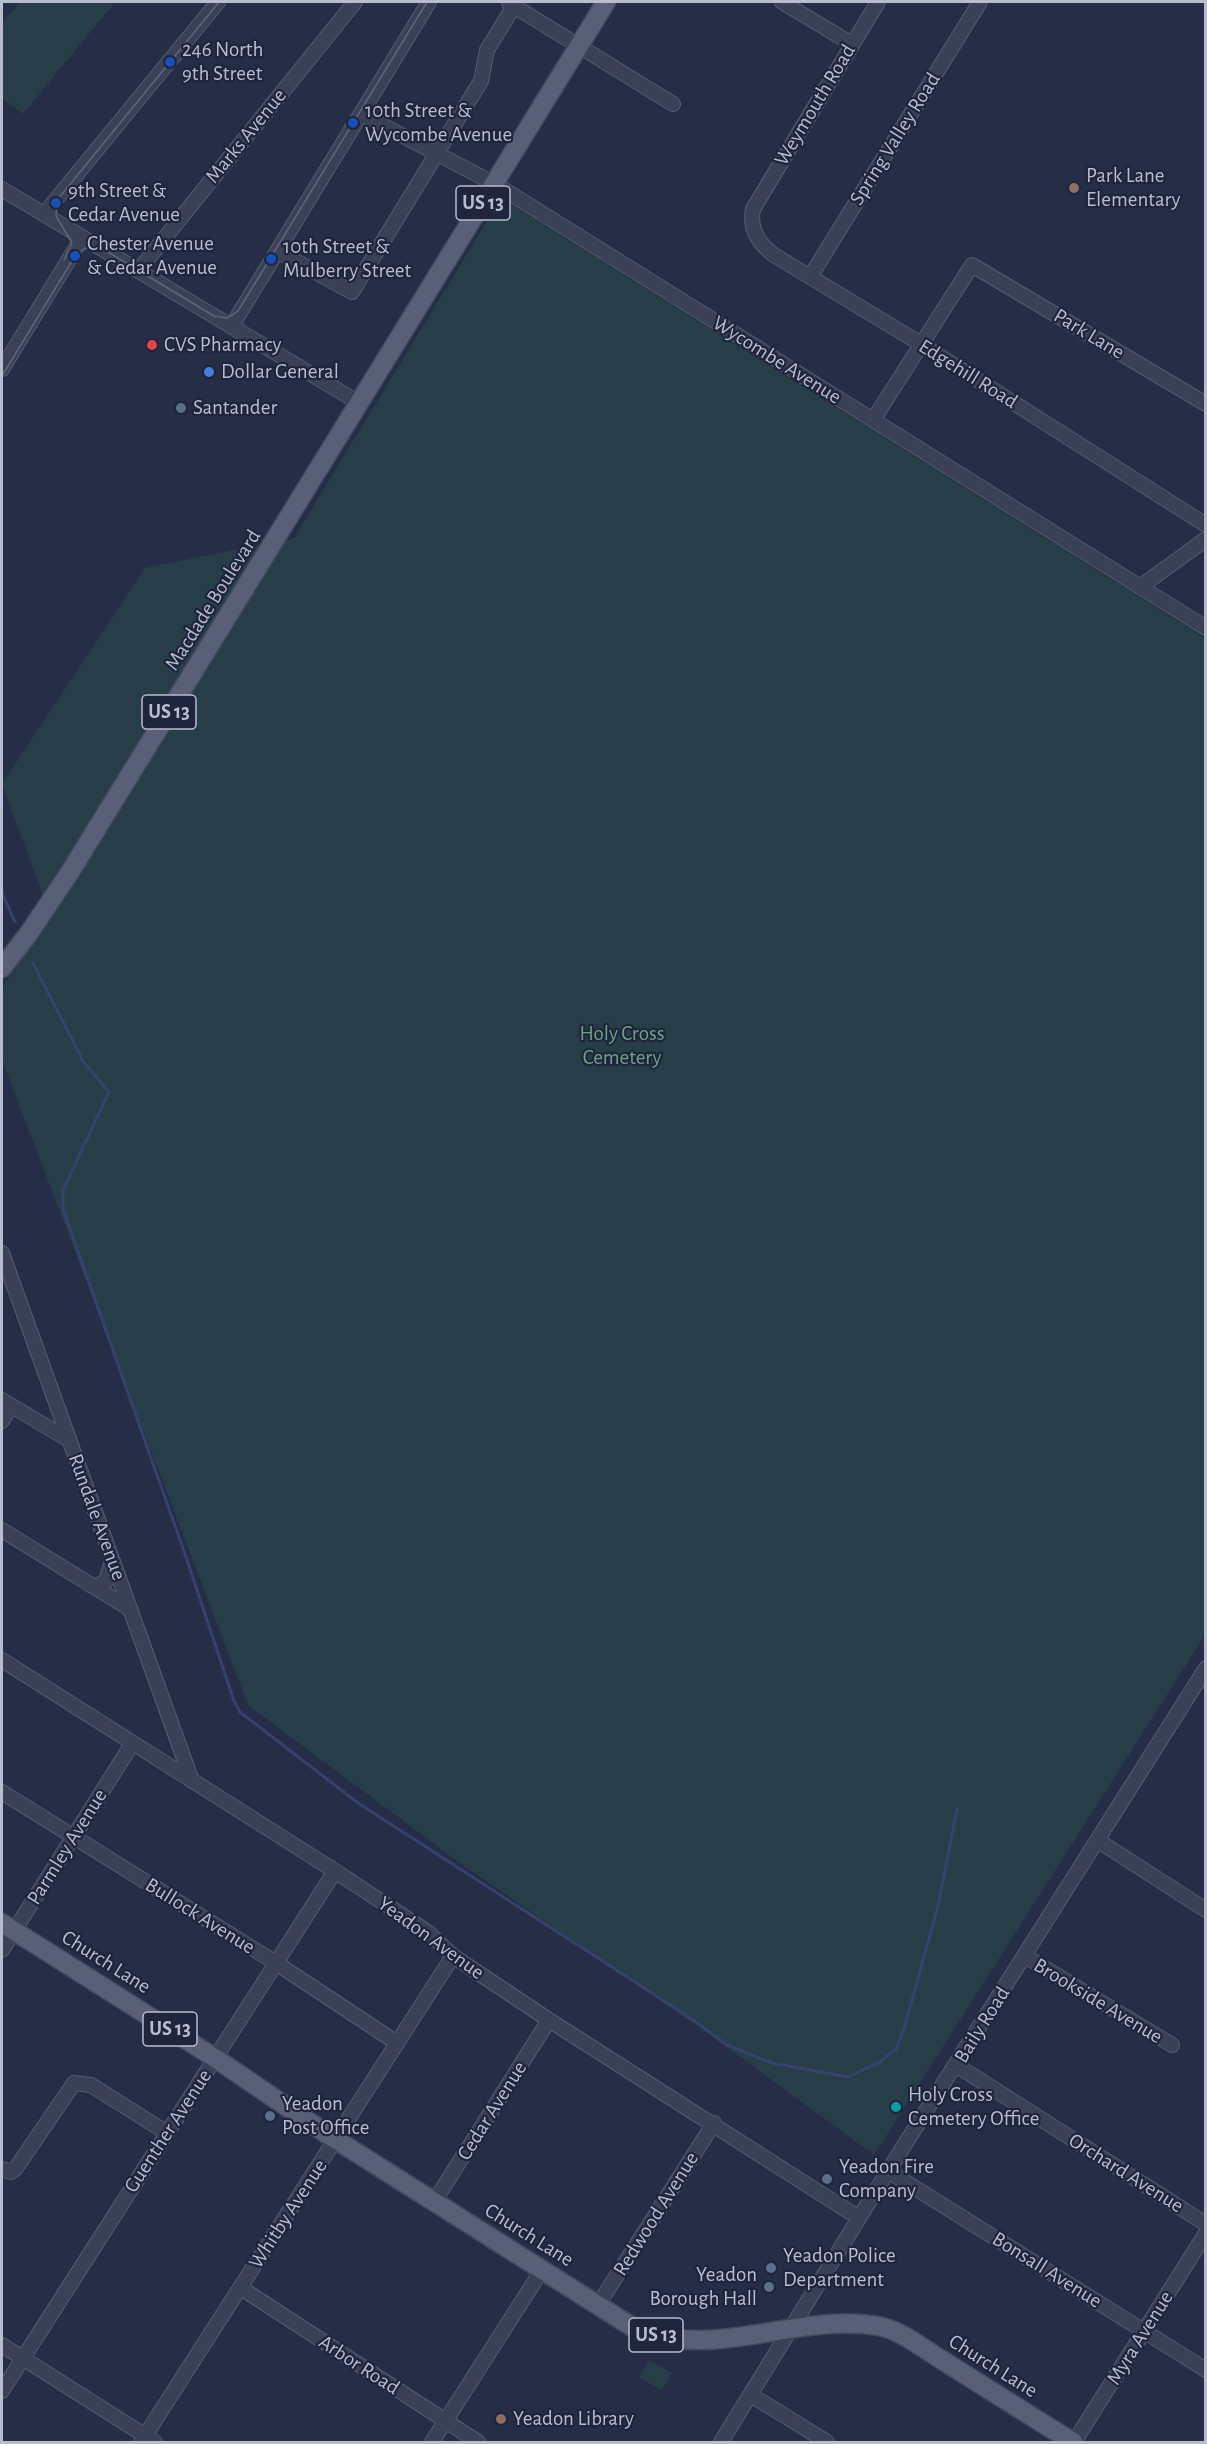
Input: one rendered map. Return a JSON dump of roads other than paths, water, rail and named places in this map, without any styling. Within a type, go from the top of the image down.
[{"type":"main road","name":"US 13","points":[[361,404],[606,2]]},
{"type":"main road","name":"Macdade Boulevard","points":[[2,968],[29,933],[70,872],[361,404]]},
{"type":"main road","name":"Church Lane","points":[[8,1927],[634,2328],[668,2338],[751,2336],[815,2325],[874,2325],[891,2329],[1074,2442]]},
{"type":"street","points":[[44,214],[218,2]]},
{"type":"street","name":"Marks Avenue","points":[[139,270],[355,2]]},
{"type":"street","points":[[231,327],[429,2]]},
{"type":"street","points":[[782,2],[852,44]]},
{"type":"street","name":"Weymouth Road","points":[[753,209],[878,2]]},
{"type":"street","name":"Spring Valley Road","points":[[810,277],[980,2]]},
{"type":"street","points":[[277,251],[352,292],[481,81],[487,50],[511,4],[673,104]]},
{"type":"street","name":"Wycombe Avenue","points":[[361,114],[495,184],[1206,628]]},
{"type":"street","points":[[2,189],[361,404]]},
{"type":"street","name":"Edgehill Road","points":[[753,209],[752,223],[762,245],[774,255],[921,344],[1206,525]]},
{"type":"street","points":[[2,369],[82,238]]},
{"type":"street","name":"Park Lane","points":[[921,344],[972,265],[1206,404]]},
{"type":"street","points":[[873,420],[921,344]]},
{"type":"street","points":[[1140,587],[1206,539]]},
{"type":"street","name":"Rundale Avenue","points":[[2,1253],[5,1271],[69,1440],[192,1781]]},
{"type":"street","points":[[2,1421],[6,1403],[69,1440]]},
{"type":"street","points":[[2,1530],[130,1609]]},
{"type":"street","points":[[90,1585],[97,1586],[106,1581],[112,1561]]},
{"type":"street","name":"Yeadon Avenue","points":[[2,1660],[335,1871],[429,1933],[453,1956],[859,2218]]},
{"type":"street","name":"Baily Road","points":[[721,2442],[888,2171],[1206,1668]]},
{"type":"street","points":[[149,1755],[158,1757],[169,1754],[173,1748],[175,1736]]},
{"type":"street","name":"Parmley Avenue","points":[[2,1950],[8,1927],[73,1838],[132,1744]]},
{"type":"street","name":"Bullock Avenue","points":[[2,1792],[276,1963],[398,2043]]},
{"type":"street","points":[[1098,1840],[1206,1910]]},
{"type":"street","name":"Guenther Avenue","points":[[2,2391],[335,1871]]},
{"type":"street","name":"Whitby Avenue","points":[[147,2440],[453,1956]]},
{"type":"street","name":"Brookside Avenue","points":[[1025,1956],[1172,2045]]},
{"type":"street","name":"Cedar Avenue","points":[[434,2202],[549,2019]]},
{"type":"street","name":"Orchard Avenue","points":[[956,2065],[1206,2224]]},
{"type":"street","points":[[2,2169],[11,2172],[16,2168],[74,2083],[91,2085],[167,2133]]},
{"type":"street","name":"Redwood Avenue","points":[[598,2305],[714,2123]]},
{"type":"street","name":"Bonsall Avenue","points":[[888,2171],[1206,2370]]},
{"type":"street","name":"Myra Avenue","points":[[1074,2442],[1206,2233]]},
{"type":"street","points":[[432,2442],[542,2270]]},
{"type":"street","name":"Arbor Road","points":[[241,2288],[478,2442]]},
{"type":"street","points":[[2,2345],[147,2440]]},
{"type":"street","points":[[751,2395],[827,2442]]},
{"type":"waterway","points":[[2,893],[15,922]]},
{"type":"waterway","points":[[33,963],[83,1061],[109,1092],[63,1190],[63,1209],[186,1557],[234,1701],[240,1712],[358,1803],[689,2017],[727,2045],[772,2063],[848,2077],[880,2062],[896,2049],[904,2029],[938,1906],[957,1809]]},
{"type":"tram line","points":[[64,260],[72,243],[56,216],[58,199],[219,2]]},
{"type":"tram line","points":[[2,376],[75,256],[86,248],[108,252],[214,316],[227,318],[238,311],[427,2]]},
{"type":"place","name":"246 North 9th Street","points":[[170,62]]},
{"type":"place","name":"10th Street & Wycombe Avenue","points":[[353,123]]},
{"type":"place","name":"Park Lane Elementary","points":[[1074,188]]},
{"type":"place","name":"9th Street & Cedar Avenue","points":[[56,203]]},
{"type":"place","name":"Chester Avenue & Cedar Avenue","points":[[75,256]]},
{"type":"place","name":"10th Street & Mulberry Street","points":[[271,259]]},
{"type":"place","name":"CVS Pharmacy","points":[[152,345]]},
{"type":"place","name":"Dollar General","points":[[209,372]]},
{"type":"place","name":"Santander","points":[[181,408]]},
{"type":"place","name":"Holy Cross Cemetery Office","points":[[896,2107]]},
{"type":"place","name":"Yeadon Post Office","points":[[270,2116]]},
{"type":"place","name":"Yeadon Fire Company","points":[[827,2179]]},
{"type":"place","name":"Yeadon Police Department","points":[[771,2268]]},
{"type":"place","name":"Yeadon Borough Hall","points":[[769,2287]]},
{"type":"place","name":"Yeadon Library","points":[[501,2419]]},
{"type":"park label","name":"Holy Cross Cemetery","points":[[622,1046]]}]
